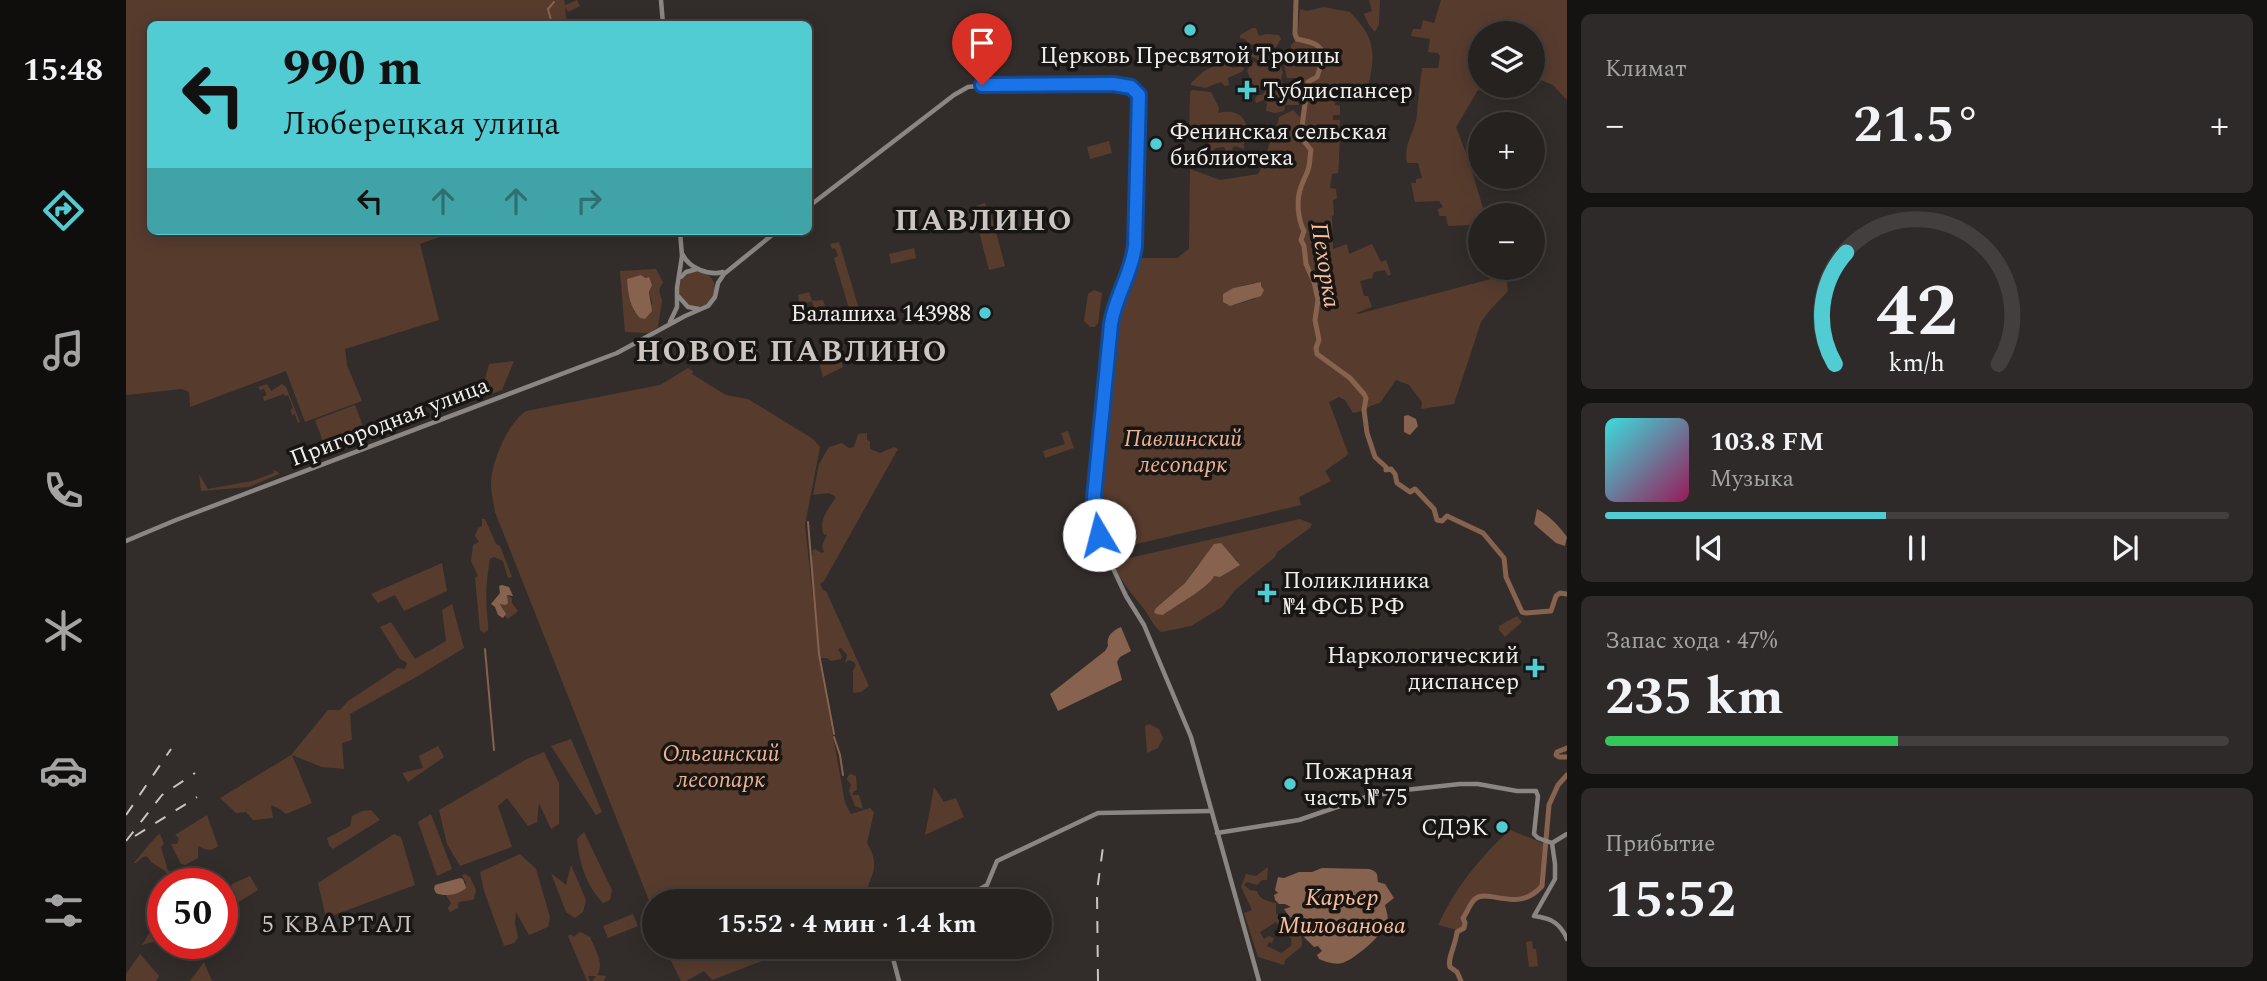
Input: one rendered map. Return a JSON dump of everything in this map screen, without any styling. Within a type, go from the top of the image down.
[{"type":"main road","points":[[661,0],[663,21]]},
{"type":"main road","points":[[812,204],[939,105],[968,87],[1003,84],[1113,84],[1131,87],[1137,91],[1140,97],[1135,250],[1115,302],[1111,324],[1094,510],[1104,549],[1126,596],[1146,629],[1191,737],[1259,981]]},
{"type":"main road","points":[[662,328],[672,320],[676,312],[682,251],[680,235]]},
{"type":"main road","points":[[677,292],[685,305],[704,308],[713,300],[722,277],[729,269],[772,235]]},
{"type":"main road","points":[[682,251],[686,262],[704,270],[718,274],[729,269]]},
{"type":"main road","points":[[679,280],[686,272],[704,270],[714,278],[717,290]]},
{"type":"main road","name":"Пригородная улица","points":[[126,541],[605,358],[704,308]]},
{"type":"main road","points":[[1217,834],[1299,820],[1366,797],[1460,784],[1478,784],[1517,791],[1536,790],[1538,796],[1534,834],[1550,842],[1567,834]]},
{"type":"main road","points":[[980,889],[987,885],[997,861],[1094,814],[1211,811]]},
{"type":"main road","points":[[1550,842],[1555,878],[1534,916],[1555,921],[1567,939]]},
{"type":"main road","points":[[893,959],[899,981]]},
{"type":"green space","points":[[126,0],[564,0],[565,5],[577,0],[580,6],[568,12],[565,7],[567,21],[147,21],[147,235],[446,235],[420,244],[439,320],[345,349],[347,365],[362,401],[305,422],[286,371],[190,407],[189,392],[182,389],[126,395]]},
{"type":"green space","points":[[1369,0],[1380,0],[1379,24],[1375,32],[1364,14],[1372,11]]},
{"type":"green space","points":[[1441,0],[1567,0],[1567,100],[1553,85],[1545,82],[1545,21],[1468,21],[1468,98],[1473,98],[1456,127],[1468,158],[1468,189],[1477,189],[1481,203],[1468,203],[1468,225],[1448,226],[1446,216],[1439,216],[1438,209],[1443,207],[1439,201],[1415,202],[1411,183],[1422,178],[1418,163],[1407,163],[1408,144],[1417,115],[1422,68],[1438,68],[1440,56],[1438,53],[1428,52],[1430,39],[1411,36],[1413,29],[1421,29],[1423,20],[1434,23]]},
{"type":"green space","name":"Павлинский лесопарк","points":[[1324,7],[1350,12],[1366,32],[1372,49],[1372,68],[1367,92],[1344,87],[1336,96],[1335,105],[1340,106],[1340,115],[1333,115],[1333,120],[1340,120],[1341,136],[1338,173],[1332,174],[1330,188],[1336,189],[1337,198],[1333,200],[1333,249],[1347,244],[1349,254],[1372,244],[1381,262],[1386,260],[1391,274],[1388,276],[1385,270],[1374,272],[1372,278],[1360,281],[1364,296],[1368,296],[1372,307],[1356,313],[1487,280],[1507,280],[1508,291],[1481,322],[1454,404],[1421,409],[1422,402],[1409,385],[1396,380],[1380,403],[1360,411],[1353,413],[1345,400],[1339,397],[1329,402],[1348,453],[1325,471],[1331,481],[1299,497],[1301,505],[1107,551],[1096,516],[1095,497],[1105,432],[1115,312],[1139,258],[1177,258],[1189,249],[1190,169],[1220,180],[1258,174],[1279,117],[1293,110],[1300,117],[1305,84],[1300,83],[1298,78],[1287,78],[1283,60],[1291,54],[1291,45],[1297,39],[1300,9],[1307,11]],"holes":[[[1254,283],[1262,289],[1255,299],[1234,305],[1227,305],[1223,294],[1233,288]]]},
{"type":"green space","points":[[1256,28],[1259,36],[1279,35],[1281,39],[1276,47],[1262,53],[1262,59],[1267,62],[1268,67],[1280,67],[1287,99],[1298,102],[1299,105],[1285,105],[1284,111],[1275,113],[1266,111],[1267,104],[1264,100],[1256,103],[1255,98],[1265,91],[1261,87],[1255,89],[1247,71],[1257,59],[1242,54],[1243,51],[1256,51],[1257,48],[1240,38],[1240,35]]},
{"type":"green space","points":[[1230,59],[1233,63],[1230,66],[1233,68],[1244,68],[1228,78],[1229,85],[1225,86],[1221,82],[1205,88],[1191,85],[1204,71]]},
{"type":"green space","points":[[1192,90],[1211,92],[1219,108],[1218,113],[1238,114],[1245,121],[1249,131],[1243,135],[1244,149],[1235,146],[1232,148],[1239,160],[1231,163],[1224,147],[1215,148],[1212,154],[1209,151],[1208,138],[1189,139]]},
{"type":"green space","points":[[1109,141],[1112,153],[1090,159],[1087,147]]},
{"type":"green space","points":[[985,203],[988,214],[991,213],[1005,266],[989,270],[978,228],[981,226],[976,206]]},
{"type":"green space","points":[[839,242],[862,319],[853,322],[834,258],[838,256],[830,244]]},
{"type":"green space","points":[[914,248],[916,258],[891,264],[889,254]]},
{"type":"green space","points":[[656,269],[663,282],[659,290],[662,301],[658,327],[649,333],[625,332],[620,271]],"holes":[[[641,275],[647,278],[652,304],[634,312],[627,280]]]},
{"type":"green space","points":[[697,271],[710,276],[715,289],[710,302],[697,307],[684,302],[679,289],[684,276]]},
{"type":"green space","points":[[1094,290],[1102,293],[1098,323],[1095,327],[1090,327],[1084,321],[1088,294]]},
{"type":"green space","points":[[809,292],[812,301],[800,305],[798,295]]},
{"type":"green space","points":[[823,300],[826,309],[823,314],[816,316],[812,301]]},
{"type":"green space","points":[[744,338],[761,353],[755,360],[740,347]]},
{"type":"green space","points":[[839,353],[843,367],[823,377],[818,359]]},
{"type":"green space","points":[[514,361],[502,390],[480,398],[489,364]]},
{"type":"green space","name":"Ольгинский лесопарк","points":[[688,368],[693,371],[692,374],[726,395],[748,399],[813,439],[820,447],[805,525],[819,654],[810,560],[815,549],[824,552],[822,546],[827,534],[824,535],[822,530],[823,520],[836,497],[829,493],[813,495],[819,464],[829,447],[842,443],[849,448],[854,447],[858,434],[867,433],[870,449],[880,453],[894,447],[898,449],[820,584],[826,591],[869,686],[861,692],[853,693],[853,670],[856,666],[849,660],[845,663],[847,655],[841,648],[838,649],[841,659],[831,661],[819,658],[845,803],[851,814],[870,808],[874,812],[867,843],[874,860],[868,889],[644,889],[495,512],[491,484],[494,465],[502,444],[513,424],[526,411],[660,385]]},
{"type":"green space","points":[[267,384],[271,391],[282,384],[286,387],[300,422],[298,423],[295,414],[292,415],[293,408],[288,395],[264,401],[263,397],[267,395],[264,389],[260,390],[258,387]]},
{"type":"green space","points":[[355,405],[364,429],[324,444],[315,420]]},
{"type":"green space","points":[[1068,431],[1074,448],[1045,458],[1043,451],[1065,444],[1061,433]]},
{"type":"green space","points":[[273,470],[279,474],[249,487],[201,491],[199,474],[208,489],[252,481],[274,473]]},
{"type":"green space","points":[[482,519],[485,519],[496,544],[500,546],[512,577],[508,578],[503,561],[494,557],[490,559],[486,592],[488,630],[484,633],[480,630],[475,578],[478,576],[471,561],[473,545],[479,542],[475,536],[478,528],[482,526]]},
{"type":"green space","name":"Павлинский лесопарк","points":[[1300,519],[1312,524],[1235,590],[1222,607],[1191,626],[1161,632],[1112,562]],"holes":[[[1228,554],[1238,561],[1163,615],[1156,608],[1185,583],[1199,563]]]},
{"type":"green space","points":[[442,563],[447,591],[404,611],[395,595],[378,603],[371,594]]},
{"type":"green space","points":[[507,595],[512,598],[518,611],[508,619],[503,614],[500,603],[507,601]]},
{"type":"green space","points":[[452,604],[464,648],[350,714],[352,740],[342,743],[344,769],[322,767],[292,755],[312,803],[286,814],[271,805],[273,818],[253,820],[246,812],[236,813],[220,798],[291,755],[328,710],[340,710],[348,701],[398,668],[405,669],[407,663],[400,659],[380,627],[391,622],[415,659],[446,641],[442,610]]},
{"type":"green space","points":[[1517,616],[1522,622],[1505,637],[1499,626]]},
{"type":"green space","points":[[1149,724],[1159,729],[1163,738],[1158,748],[1147,753],[1145,726]]},
{"type":"green space","points":[[571,739],[602,812],[596,815],[551,746]]},
{"type":"green space","points":[[438,746],[444,757],[408,782],[402,773],[423,768],[419,756]]},
{"type":"green space","points":[[544,752],[559,783],[559,824],[551,829],[539,803],[537,822],[528,826],[507,798],[498,806],[512,847],[460,866],[447,844],[439,810]]},
{"type":"green space","points":[[851,774],[856,776],[857,790],[852,795],[859,795],[863,809],[855,806],[849,791],[851,785],[847,779]]},
{"type":"green space","points":[[934,787],[944,802],[956,798],[964,817],[925,835]]},
{"type":"green space","points":[[371,810],[380,820],[333,849],[329,845],[327,838],[350,826],[352,816]]},
{"type":"green space","points":[[431,814],[452,869],[437,876],[418,822]]},
{"type":"green space","points":[[207,815],[218,846],[208,850],[198,846],[198,858],[185,865],[181,864],[171,844],[177,844],[179,838],[175,835]]},
{"type":"green space","points":[[1510,830],[1545,844],[1539,890],[1524,899],[1473,900],[1463,918],[1465,925],[1461,931],[1438,925],[1469,874]]},
{"type":"green space","points":[[584,832],[612,890],[610,900],[603,903],[592,889],[582,865],[577,839]]},
{"type":"green space","points":[[160,834],[167,868],[160,868],[147,856],[134,863]]},
{"type":"green space","points":[[394,834],[401,837],[415,885],[326,918],[318,883]]},
{"type":"green space","points":[[520,854],[536,869],[550,917],[548,927],[529,935],[516,912],[518,938],[514,943],[504,946],[480,872]]},
{"type":"green space","points":[[571,865],[586,900],[583,912],[575,918],[566,912],[551,873],[566,885]]},
{"type":"green space","points":[[1268,867],[1267,880],[1262,880],[1257,885],[1247,882],[1244,885],[1257,891],[1264,900],[1276,903],[1276,914],[1282,918],[1288,915],[1300,933],[1302,946],[1285,960],[1284,965],[1258,957],[1244,913],[1252,910],[1241,887],[1246,874],[1256,876]],"holes":[[[1276,922],[1291,937],[1291,946],[1281,953],[1267,946],[1274,938],[1269,936],[1264,939],[1260,932]]]},
{"type":"green space","points":[[462,875],[470,877],[476,890],[474,899],[458,903],[458,908],[450,912],[448,908],[451,903],[445,894],[451,894],[466,883]]},
{"type":"green space","points":[[250,876],[258,890],[238,902],[238,881]]},
{"type":"green space","points":[[633,914],[638,926],[608,938],[603,926]]},
{"type":"green space","points":[[580,932],[590,937],[597,951],[600,966],[597,975],[606,976],[604,981],[592,981],[596,976],[588,976],[590,981],[587,981],[568,936],[571,934],[573,937]]},
{"type":"green space","points":[[1532,941],[1538,966],[1529,967],[1526,942]]},
{"type":"green space","points":[[140,954],[159,976],[156,981],[126,981],[126,974]]},
{"type":"green space","points":[[670,959],[767,959],[712,980],[704,971],[681,981]]},
{"type":"green space","points":[[204,962],[212,981],[190,981]]},
{"type":"water","points":[[641,275],[649,277],[652,285],[649,292],[652,311],[645,319],[640,318],[634,310],[627,285],[627,279]]},
{"type":"water","points":[[1261,282],[1264,290],[1261,296],[1230,306],[1223,302],[1223,294],[1233,288]]},
{"type":"water","points":[[1404,416],[1416,419],[1418,426],[1410,435],[1404,432]]},
{"type":"water","points":[[1537,509],[1554,521],[1567,537],[1565,546],[1556,543],[1534,524]]},
{"type":"water","points":[[1221,543],[1240,565],[1220,577],[1214,576],[1200,591],[1163,615],[1156,614],[1156,608],[1185,583],[1214,544]]},
{"type":"water","points":[[499,586],[509,587],[513,596],[507,595],[506,605],[500,604],[506,614],[503,618],[491,604],[500,593]]},
{"type":"water","points":[[1121,627],[1131,651],[1117,662],[1122,680],[1058,711],[1050,694],[1105,651],[1110,634]]},
{"type":"water","name":"Карьер Милованова","points":[[1322,868],[1372,870],[1376,873],[1378,882],[1385,884],[1394,898],[1385,905],[1388,920],[1385,927],[1361,952],[1342,963],[1319,959],[1317,955],[1322,951],[1302,935],[1284,909],[1291,907],[1275,900],[1278,877],[1284,878]]},
{"type":"water","points":[[460,878],[466,888],[463,890],[451,895],[436,893],[435,885]]},
{"type":"waterway","name":"Пехорка","points":[[1296,0],[1297,39],[1316,45],[1324,55],[1317,77],[1308,82],[1301,134],[1311,150],[1298,204],[1304,231],[1301,240],[1318,300],[1315,320],[1319,340],[1317,354],[1350,378],[1364,394],[1367,433],[1375,457],[1386,470],[1391,469],[1397,483],[1410,492],[1415,489],[1434,509],[1437,520],[1442,521],[1447,516],[1483,533],[1504,558],[1506,577],[1522,612],[1551,611],[1556,596],[1560,593],[1567,594]]},
{"type":"waterway","points":[[551,21],[548,9],[554,2]]},
{"type":"waterway","points":[[808,522],[819,654],[834,734]]},
{"type":"waterway","points":[[485,649],[494,750]]},
{"type":"waterway","points":[[834,737],[843,775]]},
{"type":"waterway","name":"Пехорка","points":[[1567,748],[1556,755],[1567,757]]},
{"type":"waterway","name":"Пехорка","points":[[1461,981],[1457,972],[1450,967],[1450,960],[1457,932],[1464,928],[1463,918],[1473,901],[1481,896],[1514,900],[1533,894],[1542,886],[1549,805],[1558,785],[1567,775]]},
{"type":"railway","points":[[126,815],[171,749]]},
{"type":"railway","points":[[126,841],[162,795],[195,773]]},
{"type":"railway","points":[[135,836],[197,797]]},
{"type":"railway","points":[[1098,981],[1097,891],[1103,847]]},
{"type":"place","name":"Церковь Пресвятой Троицы","points":[[1190,30]]},
{"type":"place","name":"Тубдиспансер","points":[[1247,90]]},
{"type":"place","name":"Фенинская сельская библиотека","points":[[1156,144]]},
{"type":"place","name":"Балашиха 143988","points":[[985,313]]},
{"type":"place","name":"Поликлиника №4 ФСБ РФ","points":[[1267,593]]},
{"type":"place","name":"Наркологический диспансер","points":[[1535,668]]},
{"type":"place","name":"Пожарная часть № 75","points":[[1290,784]]},
{"type":"place","name":"СДЭК","points":[[1502,827]]},
{"type":"district","name":"ПАВЛИНО","points":[[984,220]]},
{"type":"district","name":"НОВОЕ ПАВЛИНО","points":[[792,351]]},
{"type":"district","name":"5 КВАРТАЛ","points":[[338,924]]},
{"type":"route","points":[[982,85],[1113,84],[1131,87],[1139,95],[1135,246],[1133,258],[1115,302],[1111,324],[1094,497],[1099,535]]}]
